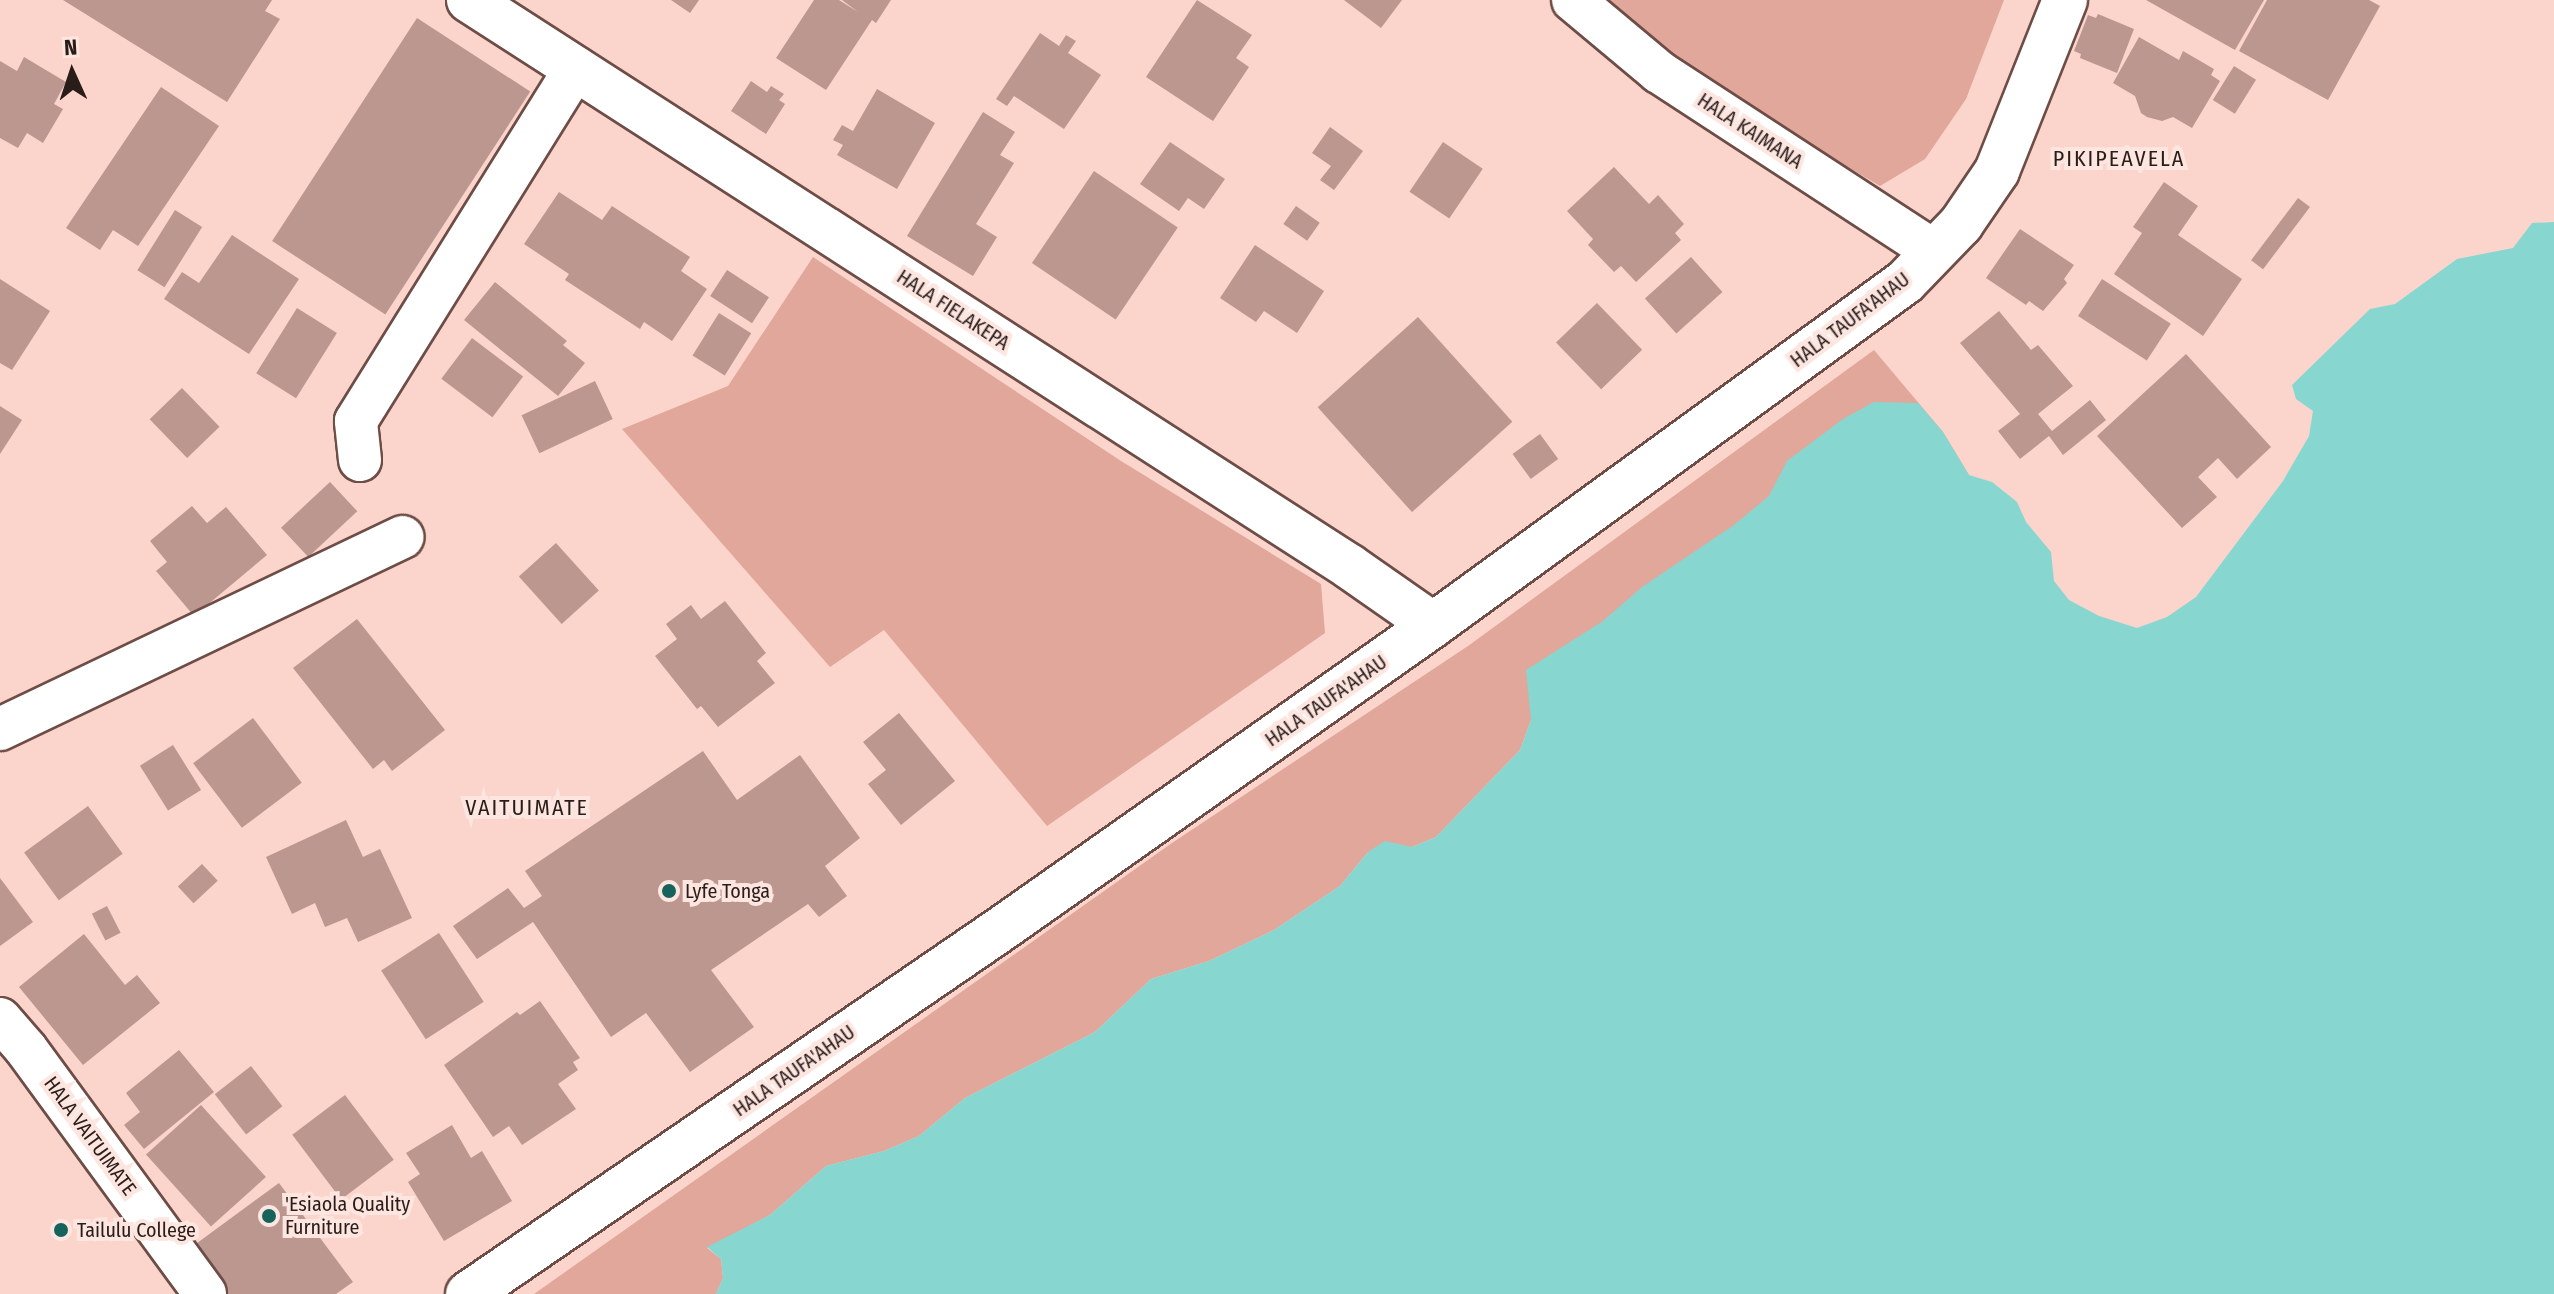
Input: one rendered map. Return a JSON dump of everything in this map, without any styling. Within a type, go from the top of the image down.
[{"type":"main road","name":"HALA FIELAKEPA","points":[[469,0],[1337,559],[1433,625]]},
{"type":"main road","name":"HALA TAUFA'AHAU","points":[[468,1294],[1017,918],[1433,625],[1905,282],[1961,224],[1997,171],[2065,0]]},
{"type":"street","name":"HALA KAIMANA","points":[[1573,0],[1659,72],[1934,251]]},
{"type":"street","points":[[360,460],[356,421],[576,68]]},
{"type":"street","points":[[0,729],[403,537]]},
{"type":"street","name":"HALA VAITUIMATE","points":[[0,1019],[26,1049],[205,1294]]},
{"type":"shaded area","points":[[1611,0],[2004,0],[1966,99],[1925,159],[1880,186],[1674,65],[1606,9]]},
{"type":"shaded area","points":[[813,257],[1121,461],[1321,584],[1325,633],[1047,826],[884,630],[830,667],[622,429],[728,386]]},
{"type":"shaded area","points":[[1874,350],[1943,432],[1969,475],[1531,720],[1520,750],[1436,837],[1412,847],[1368,852],[1340,886],[1274,930],[1209,961],[1151,979],[1095,1032],[965,1098],[919,1136],[884,1151],[826,1166],[770,1215],[707,1248],[721,1259],[723,1278],[716,1294],[534,1294],[1172,843],[1468,646]]},
{"type":"water","points":[[2554,222],[2554,1294],[716,1294],[723,1278],[721,1259],[707,1247],[770,1215],[826,1166],[884,1151],[919,1136],[965,1098],[1095,1032],[1151,979],[1209,961],[1274,930],[1340,886],[1368,852],[1385,841],[1412,847],[1436,837],[1520,750],[1531,720],[1526,670],[1603,621],[1642,587],[1734,525],[1769,496],[1787,461],[1843,419],[1874,402],[1918,403],[1943,432],[1969,475],[1992,482],[2017,502],[2026,522],[2051,552],[2054,581],[2069,600],[2099,616],[2137,628],[2167,617],[2196,597],[2283,481],[2309,436],[2313,411],[2296,399],[2292,385],[2370,309],[2395,304],[2457,259],[2513,248],[2532,223]]},
{"type":"building","points":[[63,0],[272,0],[265,11],[280,19],[227,102]]},
{"type":"building","points":[[671,0],[699,0],[690,13]]},
{"type":"building","points":[[814,0],[839,0],[858,12],[842,0],[891,0],[876,23],[872,20],[826,90],[776,58]]},
{"type":"building","points":[[1197,0],[1252,35],[1236,58],[1249,67],[1213,121],[1146,77]]},
{"type":"building","points":[[1344,0],[1402,0],[1381,28]]},
{"type":"building","points":[[2146,0],[2264,0],[2235,50]]},
{"type":"building","points":[[2267,0],[2369,0],[2380,6],[2328,100],[2239,51]]},
{"type":"building","points":[[2098,14],[2134,29],[2117,73],[2080,58],[2081,54],[2074,51],[2088,15],[2096,18]]},
{"type":"building","points":[[417,18],[530,92],[385,315],[272,241]]},
{"type":"building","points":[[1040,33],[1059,46],[1066,35],[1076,41],[1068,53],[1101,75],[1064,129],[1014,96],[1007,106],[996,99]]},
{"type":"building","points":[[2139,37],[2179,60],[2183,51],[2214,69],[2211,75],[2220,81],[2192,128],[2173,117],[2162,121],[2147,117],[2141,113],[2135,96],[2113,83]]},
{"type":"building","points":[[24,57],[66,82],[54,104],[63,109],[43,143],[27,133],[18,148],[0,138],[0,61],[17,71]]},
{"type":"building","points":[[2234,66],[2256,80],[2235,114],[2213,100]]},
{"type":"building","points":[[751,81],[767,92],[771,86],[784,94],[779,100],[785,104],[766,134],[731,111]]},
{"type":"building","points":[[161,87],[219,126],[138,246],[113,230],[100,250],[66,228]]},
{"type":"building","points":[[877,89],[935,123],[897,189],[837,155],[843,145],[833,140],[842,125],[853,131]]},
{"type":"building","points":[[983,112],[1015,132],[1000,155],[1014,163],[976,224],[997,237],[973,276],[907,236]]},
{"type":"building","points":[[1330,127],[1363,151],[1334,190],[1320,180],[1331,166],[1312,153]]},
{"type":"building","points":[[1170,142],[1225,179],[1204,209],[1188,198],[1179,211],[1140,184]]},
{"type":"building","points":[[1443,142],[1483,169],[1449,219],[1409,192]]},
{"type":"building","points":[[1614,167],[1649,204],[1658,195],[1684,224],[1675,233],[1681,240],[1636,282],[1621,266],[1614,272],[1588,245],[1593,239],[1567,211]]},
{"type":"building","points":[[1094,171],[1178,227],[1116,320],[1032,263]]},
{"type":"building","points":[[2164,182],[2198,206],[2178,235],[2242,279],[2203,336],[2114,274],[2142,233],[2133,227]]},
{"type":"building","points":[[559,192],[602,220],[612,206],[690,257],[681,271],[707,289],[672,341],[644,322],[640,329],[565,280],[569,274],[524,244]]},
{"type":"building","points":[[2298,198],[2310,207],[2263,269],[2251,260]]},
{"type":"building","points":[[1296,206],[1320,223],[1307,241],[1283,224]]},
{"type":"building","points":[[175,210],[202,227],[165,287],[137,270]]},
{"type":"building","points":[[2020,229],[2074,265],[2064,279],[2067,283],[2043,311],[2029,301],[2026,305],[1986,278]]},
{"type":"building","points":[[232,235],[299,279],[249,354],[164,299],[182,272],[199,283]]},
{"type":"building","points":[[1255,245],[1324,291],[1297,333],[1264,311],[1256,322],[1220,298]]},
{"type":"building","points":[[1691,257],[1722,292],[1676,333],[1645,298]]},
{"type":"building","points":[[727,270],[769,297],[752,323],[710,296]]},
{"type":"building","points":[[0,279],[50,311],[12,370],[0,363]]},
{"type":"building","points":[[2102,279],[2171,324],[2147,361],[2078,316]]},
{"type":"building","points":[[495,282],[567,341],[563,345],[585,363],[558,396],[464,320]]},
{"type":"building","points":[[1597,303],[1642,350],[1601,389],[1556,343]]},
{"type":"building","points":[[297,308],[337,333],[296,398],[256,373]]},
{"type":"building","points":[[1999,311],[2031,350],[2038,345],[2073,386],[2038,414],[2052,431],[2090,400],[2106,420],[2063,455],[2049,436],[2020,459],[1998,431],[2020,414],[1960,343]]},
{"type":"building","points":[[719,313],[751,333],[725,376],[693,355]]},
{"type":"building","points":[[1418,317],[1512,422],[1412,512],[1318,407]]},
{"type":"building","points":[[472,338],[523,377],[492,417],[441,379]]},
{"type":"building","points":[[2186,354],[2271,447],[2237,479],[2218,458],[2198,477],[2217,497],[2182,528],[2097,436]]},
{"type":"building","points":[[595,381],[613,419],[539,453],[522,415]]},
{"type":"building","points":[[182,388],[220,427],[187,458],[150,419]]},
{"type":"building","points":[[0,406],[22,420],[0,454]]},
{"type":"building","points":[[1540,434],[1558,459],[1531,479],[1512,454]]},
{"type":"building","points":[[330,482],[357,511],[308,557],[281,528]]},
{"type":"building","points":[[192,506],[207,523],[226,507],[267,555],[194,616],[156,571],[167,562],[150,541]]},
{"type":"building","points":[[556,543],[599,591],[562,624],[519,576]]},
{"type":"building","points":[[725,601],[766,653],[757,661],[775,683],[718,727],[701,706],[697,709],[655,656],[677,639],[666,624],[691,605],[701,619]]},
{"type":"building","points":[[357,619],[445,730],[392,771],[384,760],[373,769],[293,668]]},
{"type":"building","points":[[899,713],[955,781],[901,825],[868,784],[886,770],[863,742]]},
{"type":"building","points":[[253,718],[302,783],[242,828],[193,763]]},
{"type":"building","points":[[173,745],[201,790],[168,811],[140,766]]},
{"type":"building","name":"Lyfe Tonga","points":[[703,751],[737,800],[800,755],[860,838],[825,866],[847,896],[819,917],[808,904],[711,970],[754,1027],[690,1072],[646,1013],[611,1037],[533,922],[477,959],[453,926],[508,888],[524,908],[542,896],[525,871]]},
{"type":"building","points":[[88,806],[123,854],[59,900],[24,852]]},
{"type":"building","points":[[346,820],[363,857],[380,849],[412,918],[358,942],[347,918],[325,927],[315,903],[292,914],[266,857]]},
{"type":"building","points":[[202,864],[218,881],[194,903],[178,887]]},
{"type":"building","points":[[0,878],[33,922],[0,946]]},
{"type":"building","points":[[107,906],[121,933],[105,940],[92,914]]},
{"type":"building","points":[[439,933],[484,1002],[426,1039],[381,971]]},
{"type":"building","points":[[84,934],[125,985],[137,975],[160,1003],[83,1065],[19,987]]},
{"type":"building","points":[[540,1001],[580,1058],[573,1062],[578,1070],[558,1084],[576,1109],[522,1145],[509,1126],[493,1137],[444,1065],[517,1012],[520,1015]]},
{"type":"building","points":[[179,1050],[214,1092],[144,1149],[124,1125],[140,1112],[126,1093]]},
{"type":"building","points":[[251,1066],[282,1106],[246,1135],[215,1094]]},
{"type":"building","points":[[345,1095],[394,1160],[341,1199],[292,1135]]},
{"type":"building","points":[[201,1105],[266,1177],[211,1227],[146,1155]]},
{"type":"building","points":[[452,1125],[471,1158],[482,1151],[512,1201],[444,1241],[408,1182],[420,1174],[406,1153]]},
{"type":"building","name":"'Esiaola Quality Furniture","points":[[279,1183],[353,1282],[336,1294],[222,1294],[189,1249]]},
{"type":"place","name":"Lyfe Tonga","points":[[669,891]]},
{"type":"place","name":"'Esiaola Quality Furniture","points":[[269,1216]]},
{"type":"place","name":"Tailulu College","points":[[61,1230]]},
{"type":"district","name":"PIKIPEAVELA","points":[[2119,159]]},
{"type":"district","name":"VAITUIMATE","points":[[527,808]]}]
